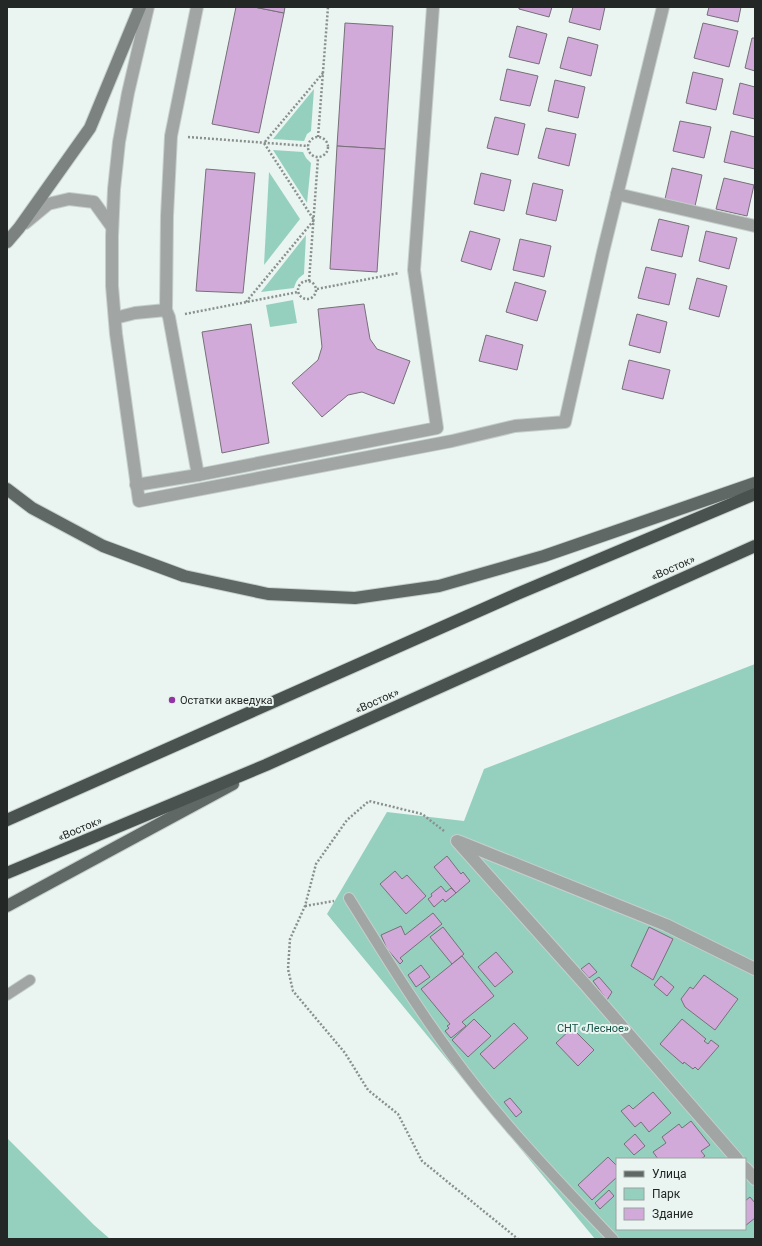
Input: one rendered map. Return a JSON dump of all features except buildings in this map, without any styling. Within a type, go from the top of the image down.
[{"type":"highway","points":[[7,820],[517,594],[755,494]]},
{"type":"highway","name":"«Восток»","points":[[7,873],[266,766],[755,546]]},
{"type":"main road","points":[[7,242],[19,228],[90,128],[140,7]]},
{"type":"main road","points":[[7,489],[32,508],[103,546],[184,576],[268,594],[355,598],[439,586],[454,582],[544,556],[755,483]]},
{"type":"main road","points":[[7,906],[266,766]]},
{"type":"street","points":[[148,7],[128,93],[119,142],[112,227],[112,286],[115,318],[138,501],[452,441],[515,426],[565,422],[663,7]]},
{"type":"street","points":[[197,7],[171,136],[167,216],[167,314],[198,475]]},
{"type":"street","points":[[136,485],[198,475],[438,428],[414,270],[433,7]]},
{"type":"street","points":[[618,194],[755,226]]},
{"type":"street","points":[[19,228],[48,204],[69,199],[94,202],[112,227]]},
{"type":"street","points":[[115,318],[135,313],[167,314]]},
{"type":"street","points":[[457,841],[666,925],[755,969]]},
{"type":"street","points":[[457,841],[584,982],[736,1158]]},
{"type":"street","points":[[746,1169],[755,1179]]},
{"type":"lane","points":[[349,898],[396,973],[452,1055],[514,1132],[613,1239]]},
{"type":"lane","points":[[7,995],[30,980]]},
{"type":"path","points":[[318,137],[328,7]]},
{"type":"path","points":[[264,143],[323,73]]},
{"type":"path","points":[[171,136],[308,146]]},
{"type":"path","points":[[318,137],[326,140],[329,148],[325,155],[318,158],[310,155],[308,146],[311,140],[318,137]]},
{"type":"path","points":[[264,143],[314,220]]},
{"type":"path","points":[[310,281],[318,158]]},
{"type":"path","points":[[246,302],[314,220]]},
{"type":"path","points":[[317,289],[414,270]]},
{"type":"path","points":[[310,281],[316,285],[317,289],[315,296],[309,300],[302,298],[298,292],[302,282],[310,281]]},
{"type":"path","points":[[167,314],[246,302],[298,292]]},
{"type":"path","points":[[457,841],[422,814],[369,801],[347,820],[316,864],[305,906],[290,939],[288,969],[293,991],[345,1053],[368,1090],[398,1114],[422,1161],[518,1239]]},
{"type":"path","points":[[305,906],[349,898]]},
{"type":"green space","points":[[314,89],[311,131],[307,134],[304,141],[273,139]]},
{"type":"green space","points":[[273,150],[303,152],[311,163],[307,203]]},
{"type":"green space","points":[[269,172],[300,219],[264,265]]},
{"type":"green space","points":[[306,235],[304,274],[300,277],[294,288],[261,292]]},
{"type":"green space","points":[[293,300],[297,323],[270,327],[266,305]]},
{"type":"green space","name":"СНТ «Лесное»","points":[[755,664],[755,1239],[595,1239],[327,914],[387,812],[464,821],[484,769]]},
{"type":"green space","points":[[7,1138],[94,1225],[110,1239],[7,1239]]},
{"type":"place","name":"Остатки акведука","points":[[172,700]]}]
